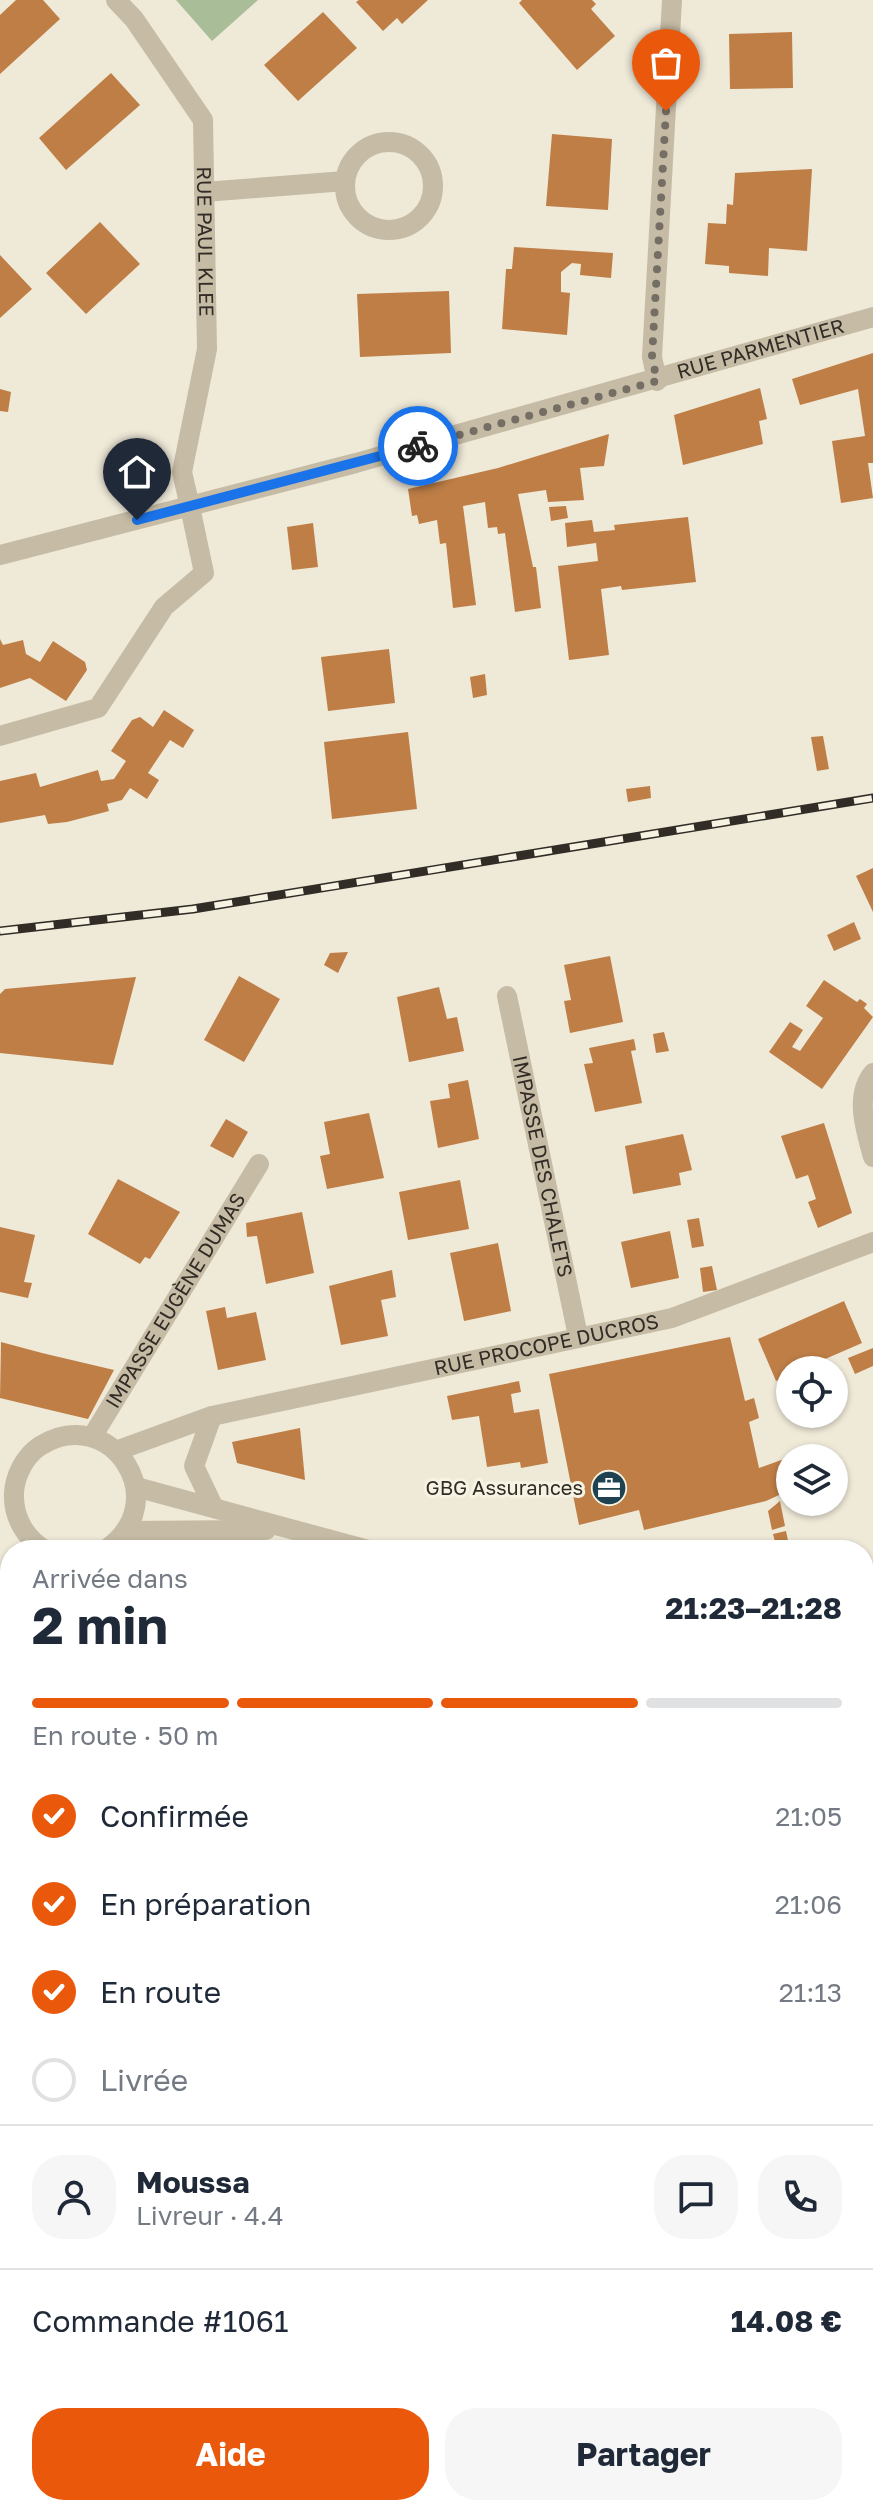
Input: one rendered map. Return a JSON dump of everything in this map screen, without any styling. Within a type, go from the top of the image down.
[{"type":"street","name":"RUE PAUL KLEE","points":[[0,736],[98,708],[164,607],[204,573],[182,472],[207,349],[203,120],[134,19],[116,0]]},
{"type":"street","points":[[657,381],[652,357],[672,9],[658,0]]},
{"type":"street","points":[[385,142],[401,143],[425,161],[433,190],[422,215],[411,224],[384,229],[359,219],[350,208],[345,181],[358,154],[385,142]]},
{"type":"street","points":[[204,192],[345,181]]},
{"type":"street","name":"RUE PARMENTIER","points":[[0,555],[657,381],[873,317]]},
{"type":"street","name":"IMPASSE DES CHALETS","points":[[507,996],[578,1336]]},
{"type":"street","points":[[873,1073],[865,1083],[863,1122],[873,1157]]},
{"type":"street","name":"IMPASSE EUGÈNE DUMAS","points":[[92,1437],[259,1164]]},
{"type":"street","name":"RUE PROCOPE DUCROS","points":[[116,1451],[212,1416],[672,1318],[873,1242]]},
{"type":"street","points":[[212,1416],[194,1466],[213,1506]]},
{"type":"street","points":[[32,1540],[16,1511],[14,1484],[21,1467],[34,1450],[51,1439],[71,1435],[92,1437],[116,1451],[129,1467],[137,1502],[126,1531],[116,1540]]},
{"type":"street","points":[[0,1462],[21,1467]]},
{"type":"street","points":[[136,1487],[328,1540]]},
{"type":"street","points":[[126,1531],[287,1530]]},
{"type":"green space","points":[[176,0],[258,0],[212,41]]},
{"type":"building","points":[[16,0],[43,0],[60,19],[0,74],[0,15]]},
{"type":"building","points":[[428,0],[402,24],[397,18],[383,31],[356,2]]},
{"type":"building","points":[[522,0],[592,0],[596,4],[591,9],[615,36],[577,70],[519,3]]},
{"type":"building","points":[[323,12],[357,48],[298,101],[264,65]]},
{"type":"building","points":[[792,32],[793,88],[730,89],[729,34]]},
{"type":"building","points":[[111,73],[140,105],[66,170],[39,138]]},
{"type":"building","points":[[552,134],[612,139],[608,210],[546,206]]},
{"type":"building","points":[[812,169],[807,251],[769,248],[768,276],[729,273],[729,266],[705,264],[708,223],[726,224],[727,204],[733,205],[735,173]]},
{"type":"building","points":[[100,222],[140,264],[86,314],[46,273]]},
{"type":"building","points":[[514,247],[613,253],[611,278],[580,275],[581,264],[572,263],[561,272],[561,292],[570,293],[567,335],[502,329],[506,269],[512,269]]},
{"type":"building","points":[[0,255],[32,289],[0,318]]},
{"type":"building","points":[[449,291],[451,353],[360,357],[357,294]]},
{"type":"building","points":[[873,353],[873,463],[868,463],[873,498],[841,503],[832,441],[865,436],[858,389],[800,405],[792,379]]},
{"type":"building","points":[[760,388],[767,419],[759,421],[763,444],[683,465],[674,415]]},
{"type":"building","points":[[0,389],[11,392],[8,412],[0,411]]},
{"type":"building","points":[[609,434],[604,466],[580,468],[584,500],[548,502],[546,490],[518,494],[533,567],[536,567],[541,608],[515,612],[505,533],[498,534],[497,527],[488,528],[485,502],[463,506],[476,605],[453,608],[446,543],[440,544],[437,520],[419,524],[417,515],[412,516],[408,489],[498,468]]},
{"type":"building","points":[[566,506],[568,518],[551,521],[549,507]]},
{"type":"building","points":[[688,517],[696,582],[622,590],[621,586],[601,589],[609,655],[569,660],[558,566],[598,561],[596,543],[567,547],[565,523],[592,520],[594,532],[615,530],[614,525]]},
{"type":"building","points":[[313,523],[318,567],[292,570],[287,527]]},
{"type":"building","points":[[0,639],[3,645],[23,640],[26,654],[40,662],[53,641],[85,662],[87,670],[66,701],[30,678],[0,688]]},
{"type":"building","points":[[389,649],[395,703],[328,711],[321,657]]},
{"type":"building","points":[[485,674],[487,695],[473,698],[470,677]]},
{"type":"building","points":[[164,710],[194,730],[183,748],[170,740],[148,773],[159,780],[147,799],[130,788],[122,800],[107,804],[109,811],[67,822],[48,824],[45,815],[0,823],[0,781],[36,773],[40,787],[98,770],[101,781],[114,779],[126,761],[111,751],[132,720],[140,717],[153,727]]},
{"type":"building","points":[[408,732],[417,809],[332,819],[324,742]]},
{"type":"building","points":[[823,736],[829,769],[817,771],[811,737]]},
{"type":"building","points":[[650,786],[651,798],[628,802],[626,789]]},
{"type":"building","points":[[873,868],[873,912],[856,876]]},
{"type":"building","points":[[854,922],[861,939],[834,951],[827,935]]},
{"type":"building","points":[[348,952],[338,973],[324,965],[330,953]]},
{"type":"building","points":[[610,956],[623,1022],[570,1033],[564,1001],[571,1000],[564,965]]},
{"type":"building","points":[[239,976],[280,999],[244,1062],[204,1040]]},
{"type":"building","points":[[136,977],[113,1065],[0,1053],[0,994],[5,989]]},
{"type":"building","points":[[824,980],[857,1002],[860,999],[867,1004],[864,1008],[873,1017],[822,1089],[769,1052],[790,1022],[803,1030],[792,1047],[800,1051],[823,1018],[806,1006]]},
{"type":"building","points":[[439,987],[447,1019],[457,1017],[464,1051],[409,1062],[397,997]]},
{"type":"building","points":[[664,1032],[669,1051],[656,1053],[653,1034]]},
{"type":"building","points":[[634,1039],[636,1050],[631,1051],[642,1103],[595,1112],[584,1064],[593,1063],[589,1048]]},
{"type":"building","points":[[468,1080],[479,1139],[438,1148],[430,1101],[450,1098],[448,1084]]},
{"type":"building","points":[[369,1113],[384,1178],[327,1189],[320,1156],[330,1154],[324,1122]]},
{"type":"building","points":[[226,1119],[248,1132],[233,1158],[210,1146]]},
{"type":"building","points":[[824,1123],[852,1213],[818,1228],[808,1202],[816,1199],[808,1175],[796,1179],[781,1136]]},
{"type":"building","points":[[683,1134],[692,1170],[679,1173],[681,1185],[633,1194],[625,1146]]},
{"type":"building","points":[[118,1179],[180,1212],[150,1259],[145,1257],[140,1264],[88,1234]]},
{"type":"building","points":[[460,1180],[469,1229],[408,1240],[399,1192]]},
{"type":"building","points":[[302,1212],[314,1273],[266,1284],[257,1236],[247,1237],[246,1223]]},
{"type":"building","points":[[699,1218],[704,1246],[692,1248],[687,1220]]},
{"type":"building","points":[[0,1227],[35,1235],[24,1282],[32,1283],[28,1298],[0,1292]]},
{"type":"building","points":[[670,1231],[679,1278],[631,1288],[621,1242]]},
{"type":"building","points":[[498,1243],[511,1311],[464,1321],[450,1253]]},
{"type":"building","points":[[712,1266],[717,1290],[703,1292],[700,1268]]},
{"type":"building","points":[[392,1270],[396,1297],[381,1300],[388,1336],[341,1345],[329,1286]]},
{"type":"building","points":[[844,1301],[862,1343],[832,1356],[776,1356],[776,1381],[758,1339]]},
{"type":"building","points":[[225,1307],[227,1318],[256,1312],[266,1360],[218,1370],[206,1311]]},
{"type":"building","points":[[730,1337],[745,1401],[754,1398],[759,1418],[749,1422],[759,1468],[776,1462],[776,1496],[644,1530],[639,1510],[579,1525],[549,1374]]},
{"type":"building","points":[[1,1342],[114,1370],[88,1419],[0,1398]]},
{"type":"building","points":[[873,1348],[873,1366],[855,1374],[848,1358]]},
{"type":"building","points":[[519,1381],[521,1392],[511,1394],[514,1413],[539,1409],[548,1463],[521,1468],[520,1462],[487,1467],[479,1416],[452,1420],[447,1396]]},
{"type":"building","points":[[300,1428],[305,1480],[237,1463],[232,1442]]},
{"type":"building","points":[[776,1504],[776,1516],[783,1516],[785,1526],[772,1530],[768,1511]]},
{"type":"building","points":[[786,1531],[788,1540],[774,1540],[773,1534]]},
{"type":"railway","points":[[0,931],[193,909],[873,798]]},
{"type":"way so far","points":[[418,446],[657,381],[652,357],[666,111]]},
{"type":"place","name":"GBG Assurances","points":[[609,1488]]},
{"type":"route","points":[[137,520],[418,446]]}]
